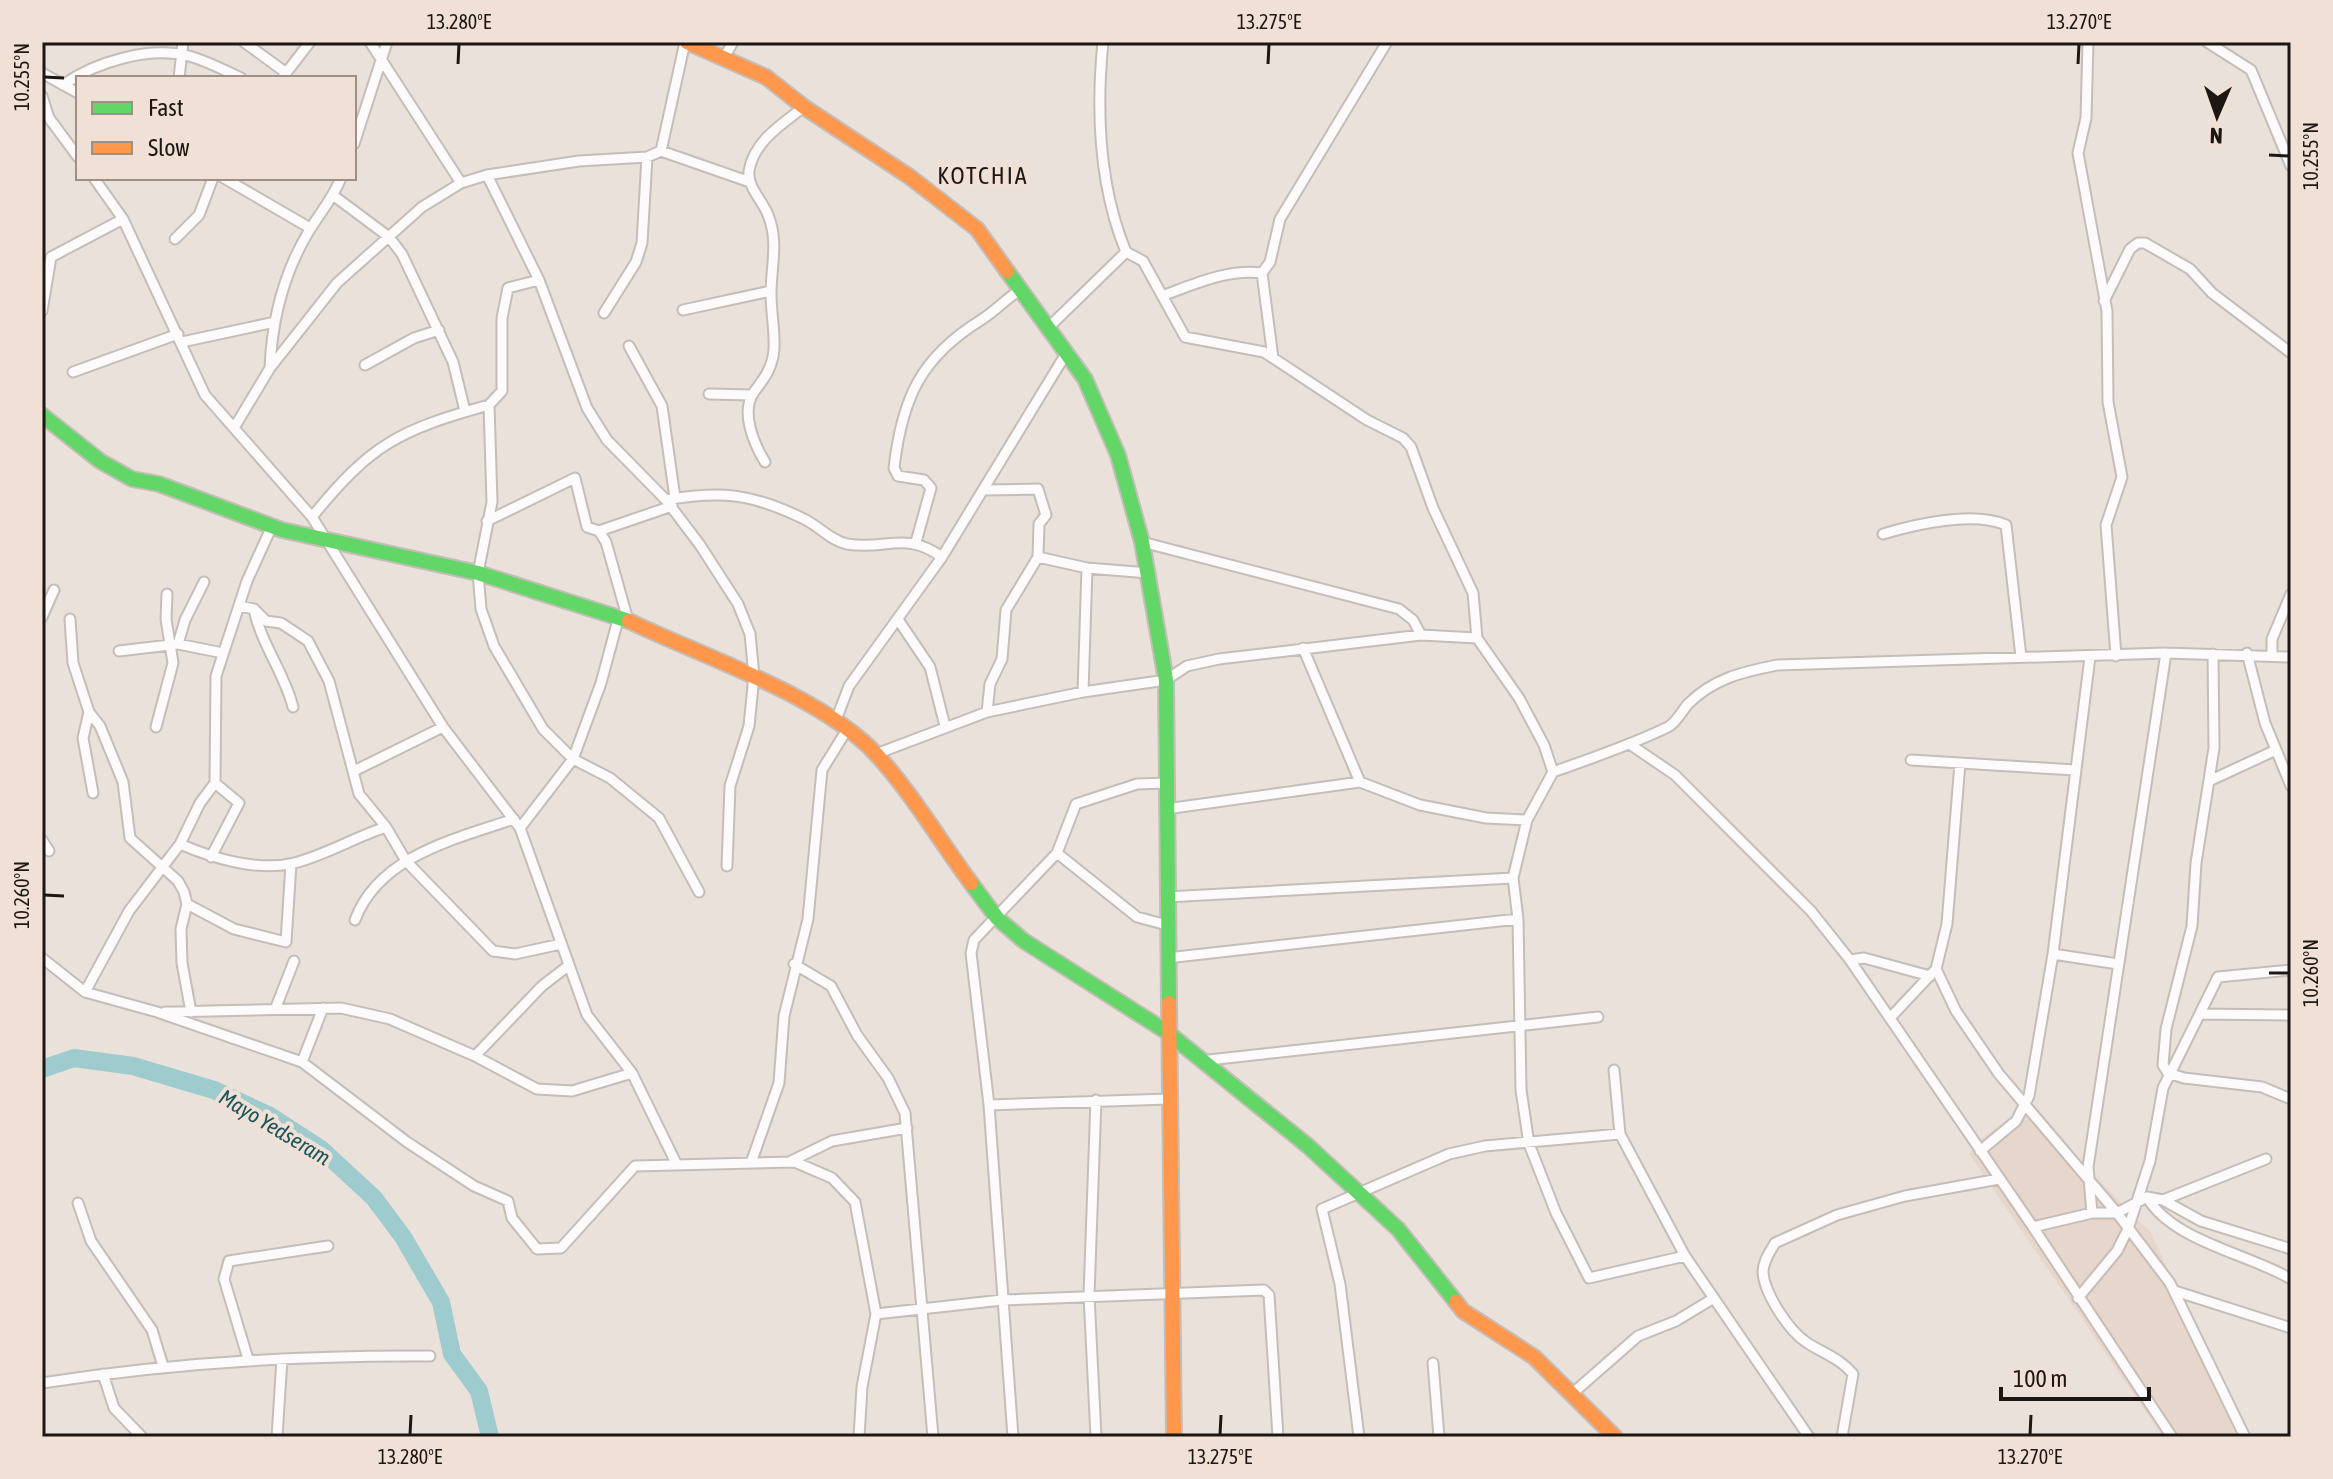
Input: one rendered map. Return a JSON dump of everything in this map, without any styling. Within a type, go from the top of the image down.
[{"type":"street","points":[[179,76],[183,42]]},
{"type":"street","points":[[244,42],[284,75],[310,42]]},
{"type":"street","points":[[370,42],[461,183]]},
{"type":"street","points":[[356,137],[387,42]]},
{"type":"street","points":[[661,151],[686,42],[725,56],[766,77],[804,107],[910,177],[977,229],[1050,326],[1101,410],[1133,498],[1166,680],[1167,1032],[1174,1437]]},
{"type":"street","points":[[725,56],[733,42]]},
{"type":"street","points":[[1103,42],[1099,80],[1104,175],[1113,219],[1126,252],[1143,261],[1185,337],[1254,349],[1273,358],[1367,420],[1403,438],[1411,447],[1433,508],[1473,593],[1477,638],[1519,698],[1544,745],[1553,772]]},
{"type":"street","points":[[2088,42],[2086,118],[2078,153],[2104,301],[2108,402],[2122,477],[2106,525],[2116,656]]},
{"type":"street","points":[[2207,42],[2251,70],[2291,166]]},
{"type":"street","points":[[1273,358],[1262,273],[1270,262],[1280,219],[1382,43]]},
{"type":"street","points":[[63,85],[79,73],[110,62],[151,55],[181,55],[236,76]]},
{"type":"street","points":[[42,73],[76,92]]},
{"type":"street","points":[[42,96],[49,118],[76,154]]},
{"type":"street","points":[[765,462],[753,442],[751,395],[766,380],[774,351],[771,291],[775,236],[768,213],[750,182],[749,170],[759,145],[804,107]]},
{"type":"street","points":[[234,428],[270,368],[337,283],[422,207],[461,183],[487,175],[579,161],[647,157],[661,151],[750,182]]},
{"type":"street","points":[[604,313],[636,262],[642,243],[647,157]]},
{"type":"street","points":[[487,175],[539,280],[587,408],[607,440],[671,502],[738,604],[750,634],[754,676],[749,726],[730,786],[727,866]]},
{"type":"street","points":[[95,180],[123,219],[205,395],[312,517],[386,631],[443,727],[517,824],[591,1021],[632,1073],[677,1165]]},
{"type":"street","points":[[175,239],[199,215],[212,180]]},
{"type":"street","points":[[227,180],[310,228]]},
{"type":"street","points":[[270,368],[282,287],[310,228],[334,196],[340,180]]},
{"type":"street","points":[[334,196],[389,237],[402,254],[453,362],[465,411]]},
{"type":"street","points":[[42,311],[51,257],[123,219]]},
{"type":"street","points":[[2104,301],[2130,249],[2138,243],[2145,243],[2190,269],[2212,293],[2291,353]]},
{"type":"street","points":[[1050,326],[1126,252]]},
{"type":"street","points":[[1162,296],[1217,276],[1262,273]]},
{"type":"street","points":[[312,517],[351,469],[403,432],[440,417],[489,405],[502,391],[502,318],[507,290],[510,286],[539,280]]},
{"type":"street","points":[[916,542],[931,488],[924,480],[898,476],[894,468],[908,399],[917,379],[945,345],[1020,290]]},
{"type":"street","points":[[683,310],[771,291]]},
{"type":"street","points":[[73,372],[180,338],[275,322]]},
{"type":"street","points":[[365,365],[414,338],[439,330]]},
{"type":"street","points":[[629,346],[662,406],[671,502]]},
{"type":"street","points":[[752,1160],[779,1083],[784,1016],[794,964],[808,919],[822,770],[842,724],[849,686],[865,661],[899,621],[942,557],[1067,351]]},
{"type":"street","points":[[709,394],[751,395]]},
{"type":"street","points":[[489,405],[492,502],[478,573],[481,609],[508,673],[543,729],[573,759],[610,778],[659,818],[699,892]]},
{"type":"street","points":[[42,415],[100,461],[132,479],[159,484],[272,526],[478,573],[624,618],[704,657],[754,676],[842,724],[876,754],[997,918],[1024,941],[1167,1032],[1199,1061],[1308,1146],[1398,1229],[1463,1311],[1534,1357],[1615,1437]]},
{"type":"street","points":[[42,430],[62,428]]},
{"type":"street","points":[[487,521],[575,478],[587,527],[599,531],[671,502],[730,494],[758,498],[849,544],[916,542],[942,557]]},
{"type":"street","points":[[985,490],[1040,490],[1046,515],[1039,524],[1038,557],[1006,610],[1002,659],[990,684],[987,712]]},
{"type":"street","points":[[1883,534],[1917,523],[1956,520],[2006,525],[2021,657]]},
{"type":"street","points":[[85,992],[129,911],[180,844],[215,783],[216,676],[239,606],[272,526]]},
{"type":"street","points":[[355,920],[363,899],[379,881],[406,861],[517,824],[573,759],[624,618],[619,581],[599,531]]},
{"type":"street","points":[[1142,542],[1399,609],[1413,620],[1421,635]]},
{"type":"street","points":[[1038,557],[1087,568],[1149,573]]},
{"type":"street","points":[[1083,692],[1087,568]]},
{"type":"street","points":[[156,727],[172,673],[175,644],[204,582]]},
{"type":"street","points":[[42,617],[54,590]]},
{"type":"street","points":[[167,594],[166,619],[175,644]]},
{"type":"street","points":[[2272,654],[2272,639],[2291,594]]},
{"type":"street","points":[[239,606],[254,609],[266,621],[281,623],[299,634],[316,654],[329,681],[359,794],[386,827],[406,861],[493,951],[515,954],[561,944]]},
{"type":"street","points":[[254,609],[258,626],[288,686],[293,707]]},
{"type":"street","points":[[70,619],[73,663],[89,712],[100,726],[123,782],[130,838],[178,881],[187,904],[181,929],[191,1012]]},
{"type":"street","points":[[899,621],[930,667],[945,726]]},
{"type":"street","points":[[876,754],[987,712],[1083,692],[1166,680],[1187,666],[1303,648],[1421,635],[1477,638]]},
{"type":"street","points":[[119,651],[175,644],[223,653]]},
{"type":"street","points":[[1303,648],[1360,782]]},
{"type":"street","points":[[2092,1213],[2088,1180],[2166,653]]},
{"type":"street","points":[[1685,1256],[1589,1278],[1556,1213],[1529,1144],[1523,1118],[1518,919],[1513,878],[1527,820],[1553,772],[1631,745],[1652,731],[1670,726],[1689,703],[1727,675],[1777,665],[2166,653],[2247,653],[2291,657]]},
{"type":"street","points":[[2247,653],[2265,723],[2291,786]]},
{"type":"street","points":[[2213,654],[2216,711],[2196,863],[2192,926],[2166,1029],[2163,1065],[2168,1073],[2262,1087],[2291,1099]]},
{"type":"street","points":[[1980,1151],[2016,1121],[2025,1104],[2053,954],[2090,657]]},
{"type":"street","points":[[89,712],[83,738],[93,793]]},
{"type":"street","points":[[354,771],[443,727]]},
{"type":"street","points":[[1631,745],[1687,787],[1811,911],[1850,960],[2172,1437]]},
{"type":"street","points":[[2209,781],[2276,750]]},
{"type":"street","points":[[1911,760],[2075,770]]},
{"type":"street","points":[[1890,1018],[1933,973],[1947,924],[1960,763]]},
{"type":"street","points":[[1166,809],[1360,782],[1420,805],[1486,818],[1527,820]]},
{"type":"street","points":[[211,857],[239,803],[215,783]]},
{"type":"street","points":[[1013,1437],[989,1105],[971,953],[974,940],[1057,853],[1076,804],[1137,784],[1167,783]]},
{"type":"street","points":[[180,844],[211,857],[260,864],[291,864],[386,827]]},
{"type":"street","points":[[42,840],[49,851]]},
{"type":"street","points":[[1057,853],[1137,917],[1167,925]]},
{"type":"street","points":[[187,904],[234,929],[286,942],[291,864]]},
{"type":"street","points":[[1167,897],[1513,878]]},
{"type":"street","points":[[1167,958],[1518,919]]},
{"type":"street","points":[[2053,954],[2118,964]]},
{"type":"street","points":[[42,958],[85,992],[157,1012],[302,1062],[407,1142],[474,1186],[508,1201],[512,1218],[537,1249],[561,1248],[635,1166],[791,1161],[832,1178],[855,1202],[876,1314],[862,1387],[859,1437]]},
{"type":"street","points":[[1850,960],[1864,958],[1933,973],[1999,1074],[2117,1213],[2175,1291],[2245,1437]]},
{"type":"street","points":[[276,1007],[294,961]]},
{"type":"street","points":[[794,964],[831,986],[901,1101],[907,1128],[933,1437]]},
{"type":"street","points":[[475,1056],[542,986],[568,966]]},
{"type":"street","points":[[2078,1298],[2117,1251],[2128,1229],[2168,1073],[2218,977],[2291,970]]},
{"type":"street","points":[[157,1012],[323,1008],[390,1019],[475,1056],[537,1089],[572,1091],[632,1073]]},
{"type":"street","points":[[302,1062],[323,1008]]},
{"type":"street","points":[[2200,1014],[2291,1015]]},
{"type":"street","points":[[1199,1061],[1598,1017]]},
{"type":"street","points":[[1614,1070],[1620,1134],[1685,1256],[1809,1437]]},
{"type":"street","points":[[989,1105],[1169,1099]]},
{"type":"street","points":[[1096,1100],[1089,1295],[1096,1437]]},
{"type":"street","points":[[791,1161],[832,1141],[907,1128]]},
{"type":"street","points":[[1359,1437],[1340,1284],[1322,1209],[1449,1154],[1485,1146],[1620,1134]]},
{"type":"street","points":[[2163,1200],[2266,1159]]},
{"type":"street","points":[[1842,1437],[1853,1374],[1844,1363],[1803,1341],[1783,1314],[1767,1287],[1763,1272],[1766,1258],[1775,1243],[1837,1215],[1905,1196],[1999,1179]]},
{"type":"street","points":[[2147,1197],[2153,1208],[2170,1222],[2236,1257],[2291,1279]]},
{"type":"street","points":[[2033,1227],[2092,1213],[2117,1213],[2147,1197],[2163,1200],[2201,1221],[2291,1249]]},
{"type":"street","points":[[78,1203],[91,1241],[152,1330],[163,1366]]},
{"type":"street","points":[[248,1359],[224,1279],[229,1261],[328,1246]]},
{"type":"street","points":[[2175,1291],[2291,1328]]},
{"type":"street","points":[[876,1314],[1002,1300],[1089,1295],[1267,1292],[1278,1437]]},
{"type":"street","points":[[1573,1393],[1638,1336],[1676,1321],[1714,1298]]},
{"type":"street","points":[[42,1383],[163,1366],[248,1359],[430,1356]]},
{"type":"street","points":[[277,1437],[282,1359]]},
{"type":"street","points":[[1433,1363],[1439,1437]]},
{"type":"street","points":[[103,1374],[114,1408],[142,1437]]},
{"type":"shaded area","points":[[2023,1108],[2028,1108],[2151,1233],[2245,1437],[2163,1437],[1969,1154],[1982,1138]]},
{"type":"waterway","name":"Mayo Yedseram","points":[[42,1069],[74,1058],[133,1066],[214,1090],[270,1116],[321,1149],[374,1198],[403,1237],[441,1302],[452,1354],[479,1391],[490,1437]]},
{"type":"traffic: fast","points":[[1007,271],[1085,379],[1118,455],[1142,542],[1166,680],[1169,1003]]},
{"type":"traffic: fast","points":[[42,415],[100,461],[132,479],[159,484],[282,530],[478,573],[629,621]]},
{"type":"traffic: fast","points":[[971,883],[997,918],[1024,941],[1167,1032],[1308,1146],[1398,1229],[1456,1302]]},
{"type":"traffic: slow","points":[[687,42],[766,77],[804,107],[910,177],[977,229],[1007,271]]},
{"type":"traffic: slow","points":[[629,621],[793,695],[853,733],[901,784],[971,883]]},
{"type":"traffic: slow","points":[[1169,1003],[1174,1437]]},
{"type":"traffic: slow","points":[[1456,1302],[1463,1311],[1534,1357],[1615,1437]]},
{"type":"district","name":"KOTCHIA","points":[[983,175]]}]
